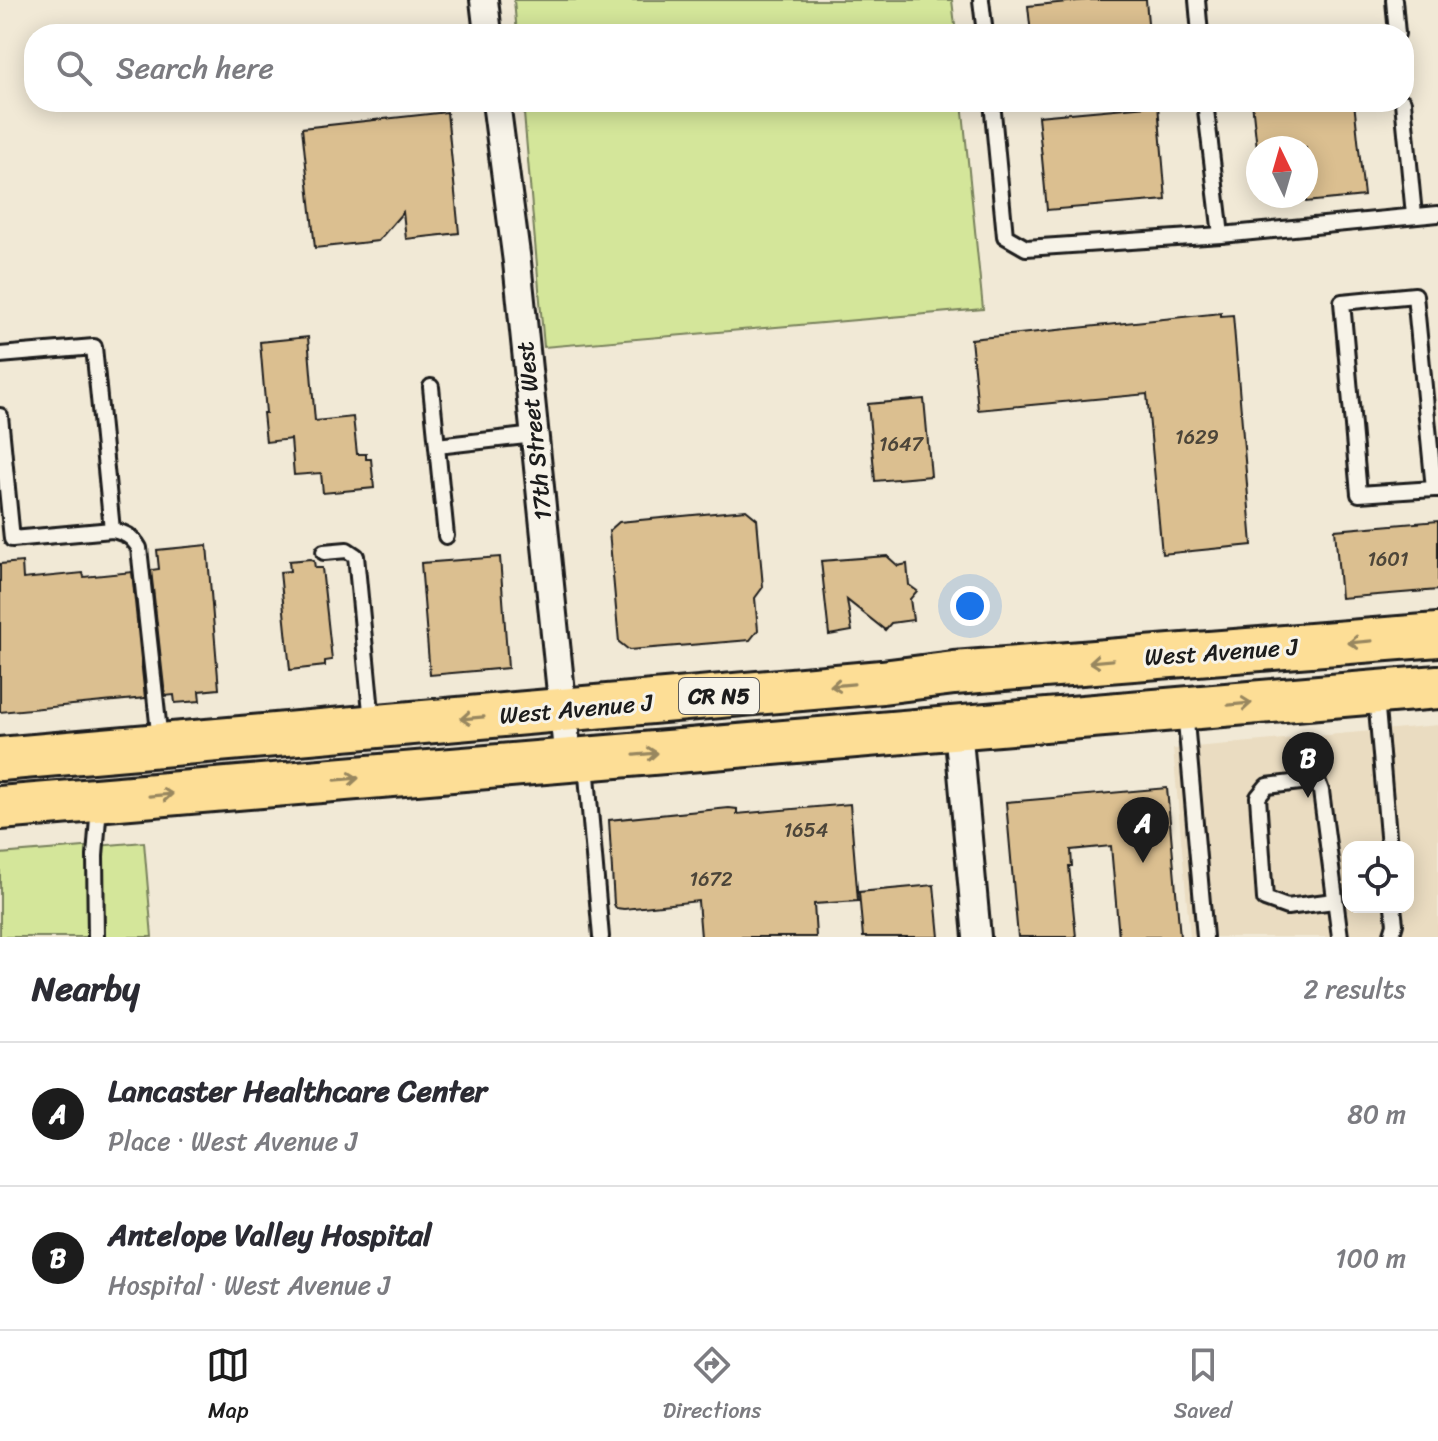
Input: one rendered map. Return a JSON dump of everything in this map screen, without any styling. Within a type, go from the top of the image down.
[{"type":"main road","name":"West Avenue J","points":[[0,759],[954,673],[1438,635]]},
{"type":"main road","points":[[958,728],[987,700],[1145,687],[1181,655]]},
{"type":"main road","points":[[771,744],[813,717],[926,707],[954,673]]},
{"type":"main road","name":"CR N5","points":[[0,808],[1438,687]]},
{"type":"street","points":[[484,0],[487,24]]},
{"type":"street","name":"17th Street West","points":[[497,112],[517,262],[562,710],[577,760]]},
{"type":"street","points":[[958,728],[977,937]]},
{"type":"lane","points":[[981,0],[984,24]]},
{"type":"lane","points":[[1197,0],[1199,24]]},
{"type":"lane","points":[[1394,0],[1396,24]]},
{"type":"lane","points":[[993,112],[1005,236],[1026,248],[1221,235],[1438,214]]},
{"type":"lane","points":[[1206,112],[1221,235]]},
{"type":"lane","points":[[1404,112],[1414,215]]},
{"type":"lane","points":[[1415,295],[1436,489],[1359,494],[1342,302],[1415,295]]},
{"type":"lane","points":[[0,355],[94,347],[112,530]]},
{"type":"lane","points":[[431,387],[446,536]]},
{"type":"lane","points":[[0,416],[12,539],[112,530],[125,533],[139,548],[160,745]]},
{"type":"lane","points":[[437,446],[535,435]]},
{"type":"lane","points":[[324,552],[347,550],[356,556],[372,727]]},
{"type":"lane","points":[[1376,693],[1388,841]]},
{"type":"lane","points":[[1185,709],[1205,937]]},
{"type":"lane","points":[[577,760],[601,937]]},
{"type":"lane","points":[[1334,901],[1287,907],[1265,899],[1258,797],[1267,786],[1317,780],[1340,937]]},
{"type":"lane","points":[[96,937],[95,856],[99,800]]},
{"type":"lane","points":[[1391,937],[1395,924],[1394,913]]},
{"type":"shaded area","points":[[1438,725],[1438,937],[1190,937],[1173,749]]},
{"type":"green space","points":[[514,0],[952,0],[955,24],[516,24]]},
{"type":"green space","points":[[524,112],[963,112],[983,309],[544,347]]},
{"type":"green space","points":[[144,842],[152,937],[0,937],[0,854]]},
{"type":"building","points":[[1087,0],[1146,0],[1148,24],[1030,24],[1028,6]]},
{"type":"building","points":[[447,112],[459,233],[406,239],[403,212],[378,241],[315,248],[302,128]]},
{"type":"building","points":[[1082,112],[1159,112],[1166,200],[1047,210],[1038,116]]},
{"type":"building","points":[[1253,112],[1355,112],[1364,196],[1318,201],[1318,136],[1256,136]]},
{"type":"building","points":[[1221,313],[1221,316],[1233,315],[1252,545],[1162,554],[1147,394],[978,410],[971,339]]},
{"type":"building","points":[[308,337],[315,421],[353,417],[357,454],[366,454],[366,459],[371,459],[374,488],[323,493],[321,473],[294,475],[291,439],[266,442],[260,342]]},
{"type":"building","points":[[924,399],[931,476],[875,481],[868,404]]},
{"type":"building","points":[[746,510],[757,519],[763,587],[755,598],[758,630],[750,640],[629,650],[619,642],[609,531],[619,522]]},
{"type":"building","points":[[1438,521],[1438,590],[1341,598],[1335,530]]},
{"type":"building","points":[[207,545],[219,689],[199,691],[200,701],[175,703],[174,695],[165,696],[151,570],[159,569],[157,550]]},
{"type":"building","points":[[887,556],[898,566],[907,564],[909,585],[917,591],[910,599],[913,620],[891,623],[885,630],[847,600],[852,631],[829,635],[821,561]]},
{"type":"building","points":[[500,557],[508,668],[430,675],[421,563]]},
{"type":"building","points":[[311,559],[315,568],[322,568],[332,660],[325,661],[325,666],[290,670],[280,572],[290,571],[289,561]]},
{"type":"building","points":[[22,562],[23,579],[132,572],[145,698],[0,712],[0,564]]},
{"type":"building","points":[[1167,788],[1180,937],[1119,937],[1111,846],[1071,850],[1072,866],[1069,866],[1076,937],[1018,937],[1006,802]]},
{"type":"building","points":[[850,804],[858,901],[814,904],[816,937],[701,937],[698,901],[624,909],[616,908],[614,904],[609,820],[729,808],[737,809],[737,814]]},
{"type":"building","points":[[934,885],[939,937],[863,937],[859,892]]},
{"type":"place","name":"Antelope Valley Hospital","points":[[1308,798]]},
{"type":"place","name":"Lancaster Healthcare Center","points":[[1143,863]]}]
